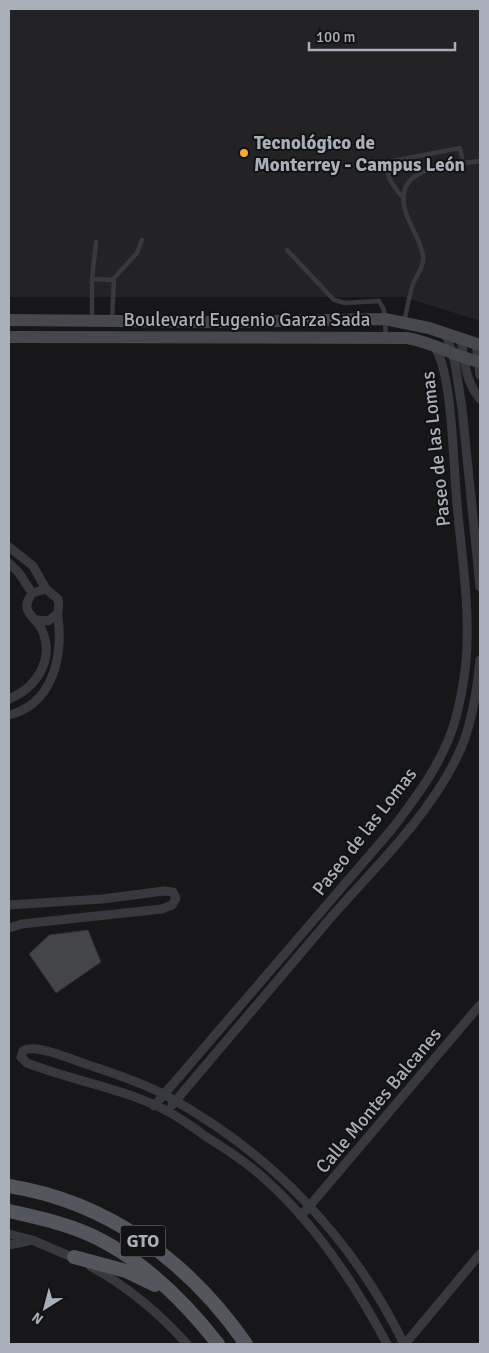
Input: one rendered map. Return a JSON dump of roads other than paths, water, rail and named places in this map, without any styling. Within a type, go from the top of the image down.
[{"type":"main road","name":"GTO","points":[[9,1186],[54,1196],[86,1208],[108,1218],[137,1236],[191,1278],[246,1344]]},
{"type":"main road","name":"GTO","points":[[9,1212],[60,1224],[96,1238],[129,1258],[179,1299],[218,1344]]},
{"type":"main road","points":[[74,1258],[126,1271],[179,1299]]},
{"type":"street","name":"Boulevard Eugenio Garza Sada","points":[[9,320],[92,322],[386,320],[404,322],[478,345]]},
{"type":"street","name":"Paseo de las Lomas","points":[[446,334],[452,353],[462,408],[479,561],[480,587]]},
{"type":"street","name":"Boulevard Eugenio Garza Sada","points":[[9,338],[407,338],[432,344],[474,360]]},
{"type":"street","points":[[461,340],[474,360],[480,375]]},
{"type":"street","name":"Paseo de las Lomas","points":[[154,1106],[371,854],[409,806],[437,764],[455,721],[466,662],[463,564],[453,441],[446,384],[441,360],[432,344]]},
{"type":"street","points":[[478,345],[474,360],[465,373],[469,384],[480,399]]},
{"type":"street","points":[[9,547],[33,566],[46,589],[58,598],[57,614],[60,651],[51,681],[40,697],[31,705],[9,716]]},
{"type":"street","points":[[463,564],[479,561]]},
{"type":"street","points":[[9,563],[19,573],[32,594]]},
{"type":"street","points":[[46,589],[32,594],[28,600],[27,608],[30,615],[37,620],[48,621],[57,614]]},
{"type":"street","points":[[9,699],[24,692],[39,676],[44,666],[46,644],[37,620]]},
{"type":"street","name":"Paseo de las Lomas","points":[[167,1111],[396,845],[434,795],[458,755],[468,724],[478,680],[480,660]]},
{"type":"street","points":[[371,854],[380,862]]},
{"type":"street","points":[[9,905],[102,899],[164,891],[172,892],[176,898],[172,905],[162,909],[22,924],[9,928]]},
{"type":"street","name":"Calle Montes Balcanes","points":[[301,1216],[480,1005]]},
{"type":"street","points":[[386,1344],[352,1281],[301,1216],[266,1180],[241,1160],[167,1111],[121,1092],[27,1063],[22,1059],[22,1053],[25,1049],[37,1049],[104,1070],[164,1094],[250,1150],[310,1204],[365,1273],[405,1344],[480,1254]]},
{"type":"street","points":[[9,1234],[32,1240],[74,1258],[112,1278],[136,1296],[187,1344]]},
{"type":"street","points":[[9,1245],[32,1240]]},
{"type":"lane","points":[[404,322],[414,282],[420,273],[423,255],[407,216],[404,199],[387,172],[388,166],[393,161],[460,148],[462,164]]},
{"type":"lane","points":[[404,199],[408,185],[420,172],[480,161]]},
{"type":"lane","points":[[112,322],[113,280],[117,272],[137,253],[142,240]]},
{"type":"lane","points":[[92,322],[92,279],[96,242]]},
{"type":"lane","points":[[287,250],[334,300],[344,303],[379,301],[386,320],[386,338]]},
{"type":"lane","points":[[413,276],[414,282]]},
{"type":"lane","points":[[92,279],[113,280]]},
{"type":"place","name":"Tecnológico de Monterrey - Campus León","points":[[244,153]]}]
